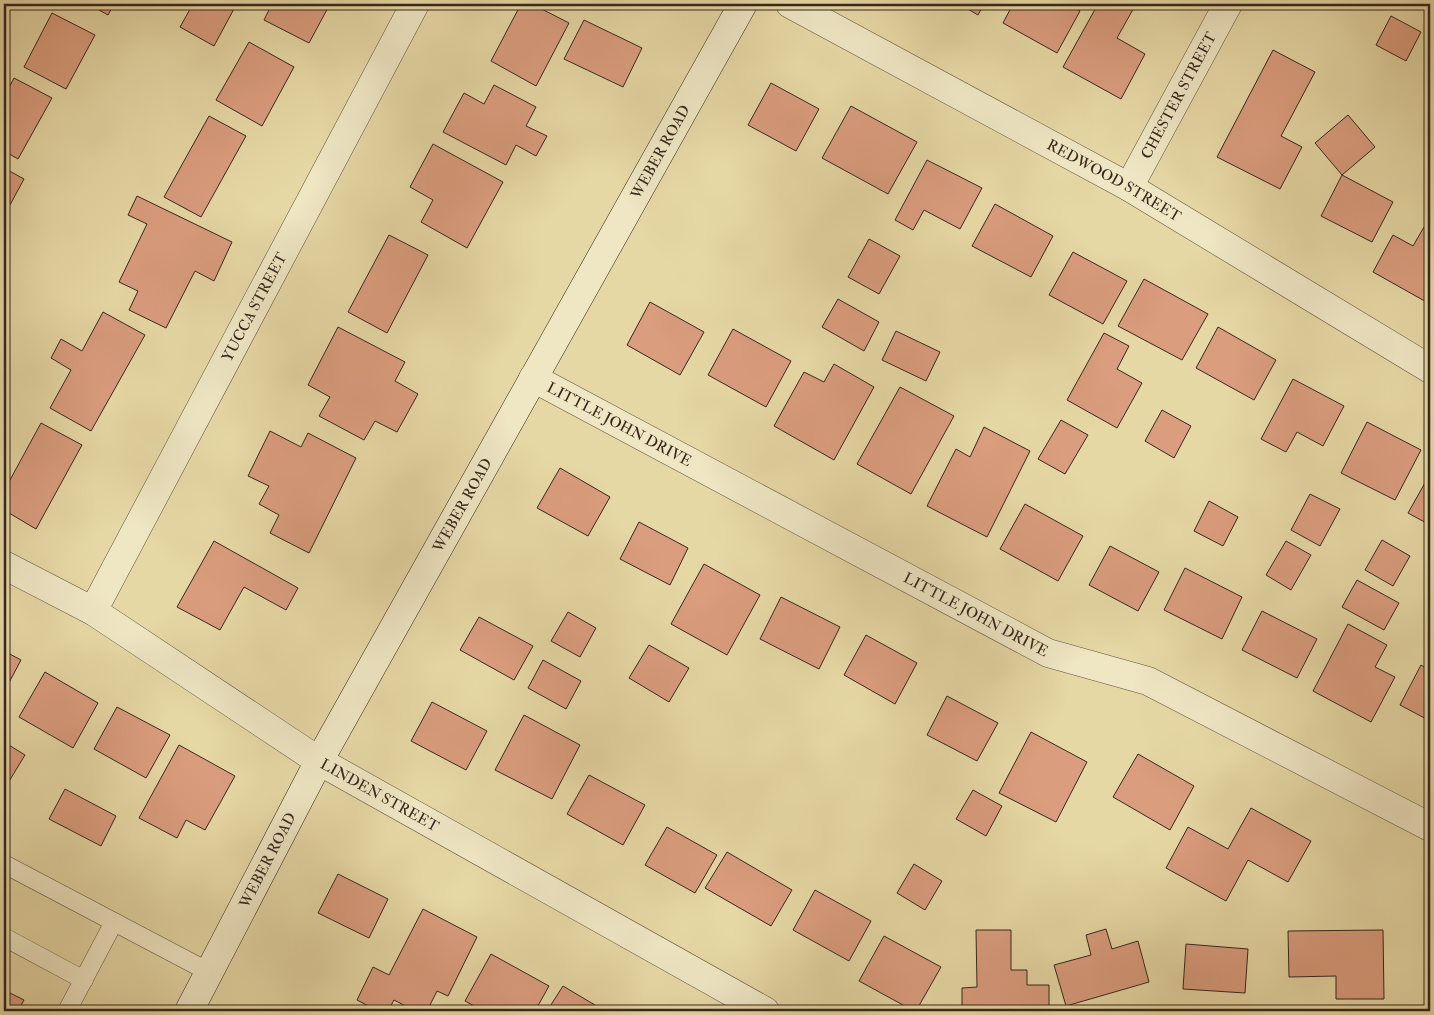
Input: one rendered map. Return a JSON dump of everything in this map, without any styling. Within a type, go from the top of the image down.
[{"type":"street","name":"YUCCA STREET","points":[[93,611],[415,4]]},
{"type":"street","name":"WEBER ROAD","points":[[189,1011],[319,761],[743,4]]},
{"type":"street","name":"REDWOOD STREET","points":[[790,4],[1129,187],[1430,369]]},
{"type":"street","name":"CHESTER STREET","points":[[1129,187],[1228,4]]},
{"type":"street","name":"LITTLE JOHN DRIVE","points":[[533,378],[1048,653],[1148,681],[1430,827]]},
{"type":"street","name":"LINDEN STREET","points":[[4,564],[93,611],[319,761],[764,1011]]},
{"type":"lane","points":[[4,864],[209,972]]},
{"type":"lane","points":[[67,1011],[114,922]]},
{"type":"lane","points":[[4,937],[84,980]]},
{"type":"building","points":[[88,4],[114,4],[108,15]]},
{"type":"building","points":[[193,4],[230,4],[235,7],[214,46],[180,27]]},
{"type":"building","points":[[272,4],[330,4],[309,43],[264,20]]},
{"type":"building","points":[[521,4],[532,4],[569,23],[536,86],[491,61]]},
{"type":"building","points":[[959,4],[984,4],[978,15]]},
{"type":"building","points":[[1013,4],[1067,4],[1080,11],[1057,53],[1003,23]]},
{"type":"building","points":[[1098,4],[1136,4],[1117,38],[1145,54],[1121,99],[1063,67]]},
{"type":"building","points":[[52,13],[95,35],[66,89],[24,67]]},
{"type":"building","points":[[1391,16],[1421,32],[1406,61],[1376,45]]},
{"type":"building","points":[[584,20],[642,48],[623,87],[564,59]]},
{"type":"building","points":[[249,42],[294,67],[262,126],[216,100]]},
{"type":"building","points":[[1273,50],[1315,72],[1281,136],[1302,147],[1280,189],[1217,157]]},
{"type":"building","points":[[14,78],[52,98],[18,159],[4,151],[4,97]]},
{"type":"building","points":[[771,83],[819,109],[796,151],[748,125]]},
{"type":"building","points":[[494,85],[536,107],[526,126],[547,136],[536,156],[516,145],[506,165],[443,132],[464,93],[484,104]]},
{"type":"building","points":[[851,106],[917,142],[888,194],[822,158]]},
{"type":"building","points":[[1430,107],[1430,141],[1428,141],[1425,108]]},
{"type":"building","points":[[1348,115],[1375,147],[1342,175],[1315,143]]},
{"type":"building","points":[[209,116],[246,136],[201,217],[164,197]]},
{"type":"building","points":[[433,144],[503,182],[467,248],[421,222],[433,200],[410,187]]},
{"type":"building","points":[[927,160],[982,188],[960,229],[924,210],[913,230],[895,220]]},
{"type":"building","points":[[4,168],[24,179],[4,216]]},
{"type":"building","points":[[1342,175],[1393,202],[1372,242],[1321,216]]},
{"type":"building","points":[[137,196],[232,242],[214,281],[195,271],[166,328],[129,310],[138,291],[119,282],[147,224],[128,215]]},
{"type":"building","points":[[995,204],[1053,236],[1031,277],[972,246]]},
{"type":"building","points":[[1424,227],[1430,231],[1430,304],[1373,272],[1393,235],[1413,246]]},
{"type":"building","points":[[389,235],[428,255],[387,333],[348,312]]},
{"type":"building","points":[[869,239],[900,256],[879,294],[848,277]]},
{"type":"building","points":[[1073,252],[1127,281],[1103,324],[1049,295]]},
{"type":"building","points":[[1144,279],[1208,314],[1182,360],[1118,326]]},
{"type":"building","points":[[838,299],[879,322],[864,351],[822,327]]},
{"type":"building","points":[[650,302],[704,332],[680,375],[627,345]]},
{"type":"building","points":[[103,312],[145,335],[91,431],[50,408],[71,370],[51,358],[61,339],[82,351]]},
{"type":"building","points":[[338,327],[405,362],[395,381],[418,394],[397,432],[375,421],[364,440],[319,416],[330,397],[308,385]]},
{"type":"building","points":[[1218,327],[1276,360],[1254,400],[1196,368]]},
{"type":"building","points":[[733,329],[791,361],[766,407],[708,375]]},
{"type":"building","points":[[896,331],[940,352],[926,381],[882,360]]},
{"type":"building","points":[[1104,333],[1129,346],[1117,369],[1142,383],[1117,428],[1067,400]]},
{"type":"building","points":[[834,364],[874,387],[834,460],[774,426],[804,372],[824,382]]},
{"type":"building","points":[[1293,379],[1344,406],[1323,446],[1297,432],[1286,452],[1261,439]]},
{"type":"building","points":[[900,387],[954,416],[911,494],[857,464]]},
{"type":"building","points":[[1162,410],[1191,426],[1174,458],[1145,441]]},
{"type":"building","points":[[1061,420],[1088,435],[1065,474],[1038,459]]},
{"type":"building","points":[[1367,422],[1421,450],[1395,500],[1341,473]]},
{"type":"building","points":[[41,423],[82,445],[36,529],[4,510],[4,491]]},
{"type":"building","points":[[984,427],[1030,451],[987,537],[927,506],[956,449],[970,457]]},
{"type":"building","points":[[270,431],[301,447],[308,433],[356,458],[309,553],[270,533],[279,515],[259,504],[269,486],[248,476]]},
{"type":"building","points":[[560,468],[610,497],[588,536],[537,508]]},
{"type":"building","points":[[1430,474],[1430,525],[1408,513]]},
{"type":"building","points":[[1310,494],[1340,509],[1320,546],[1291,530]]},
{"type":"building","points":[[1209,501],[1238,517],[1223,546],[1194,531]]},
{"type":"building","points":[[1025,504],[1083,536],[1058,581],[1000,549]]},
{"type":"building","points":[[639,522],[688,548],[670,585],[620,559]]},
{"type":"building","points":[[1382,540],[1410,556],[1393,586],[1365,570]]},
{"type":"building","points":[[214,541],[298,588],[286,610],[244,587],[220,630],[177,607]]},
{"type":"building","points":[[1286,541],[1311,555],[1291,590],[1266,575]]},
{"type":"building","points":[[1110,546],[1159,572],[1138,611],[1089,585]]},
{"type":"building","points":[[704,564],[760,595],[727,655],[671,624]]},
{"type":"building","points":[[1185,568],[1242,597],[1222,639],[1164,610]]},
{"type":"building","points":[[1357,580],[1399,603],[1384,630],[1342,607]]},
{"type":"building","points":[[781,597],[840,627],[819,669],[760,639]]},
{"type":"building","points":[[1262,611],[1317,639],[1297,678],[1242,650]]},
{"type":"building","points":[[568,612],[596,628],[580,657],[551,641]]},
{"type":"building","points":[[479,617],[533,646],[514,680],[460,650]]},
{"type":"building","points":[[1348,624],[1387,645],[1375,667],[1395,677],[1371,722],[1313,691]]},
{"type":"building","points":[[866,635],[917,663],[895,704],[844,675]]},
{"type":"building","points":[[649,645],[689,668],[669,702],[629,678]]},
{"type":"building","points":[[4,651],[21,660],[4,692]]},
{"type":"building","points":[[543,660],[581,681],[566,709],[528,688]]},
{"type":"building","points":[[1421,665],[1430,671],[1430,721],[1400,705]]},
{"type":"building","points":[[45,672],[98,703],[73,748],[19,717]]},
{"type":"building","points":[[947,696],[998,723],[977,761],[927,735]]},
{"type":"building","points":[[432,702],[487,731],[466,770],[411,741]]},
{"type":"building","points":[[117,707],[170,735],[146,778],[94,749]]},
{"type":"building","points":[[524,715],[580,745],[552,799],[495,770]]},
{"type":"building","points":[[1031,732],[1087,762],[1056,822],[999,793]]},
{"type":"building","points":[[4,742],[25,755],[8,783],[4,780]]},
{"type":"building","points":[[179,745],[235,776],[205,830],[186,820],[177,838],[139,818]]},
{"type":"building","points":[[1138,754],[1194,786],[1170,830],[1113,797]]},
{"type":"building","points":[[589,775],[645,805],[623,845],[567,814]]},
{"type":"building","points":[[65,789],[116,816],[101,846],[49,819]]},
{"type":"building","points":[[973,790],[1002,806],[986,836],[956,819]]},
{"type":"building","points":[[1251,808],[1311,841],[1288,882],[1248,860],[1226,901],[1166,868],[1188,827],[1228,849]]},
{"type":"building","points":[[667,827],[717,855],[695,893],[645,865]]},
{"type":"building","points":[[727,852],[792,890],[771,926],[705,888]]},
{"type":"building","points":[[914,864],[942,881],[925,910],[897,893]]},
{"type":"building","points":[[338,874],[388,899],[369,938],[318,913]]},
{"type":"building","points":[[815,890],[871,921],[849,961],[793,930]]},
{"type":"building","points":[[423,909],[477,937],[448,996],[437,991],[427,1011],[415,1011],[394,1000],[388,1011],[378,1011],[357,1000],[373,967],[389,975]]},
{"type":"building","points":[[1106,929],[1112,949],[1138,941],[1149,982],[1066,1006],[1054,965],[1091,955],[1086,935]]},
{"type":"building","points":[[976,930],[1011,930],[1011,970],[1027,970],[1027,985],[1049,985],[1049,1011],[962,1011],[962,988],[977,987]]},
{"type":"building","points":[[1383,930],[1384,999],[1336,999],[1336,976],[1289,977],[1288,931]]},
{"type":"building","points":[[884,936],[941,967],[916,1011],[859,981]]},
{"type":"building","points":[[1186,944],[1248,949],[1245,993],[1183,989]]},
{"type":"building","points":[[491,954],[549,986],[535,1011],[484,1011],[465,1001]]},
{"type":"building","points":[[563,986],[605,1011],[547,1011]]},
{"type":"building","points":[[4,990],[24,1000],[18,1011],[4,1011]]}]
